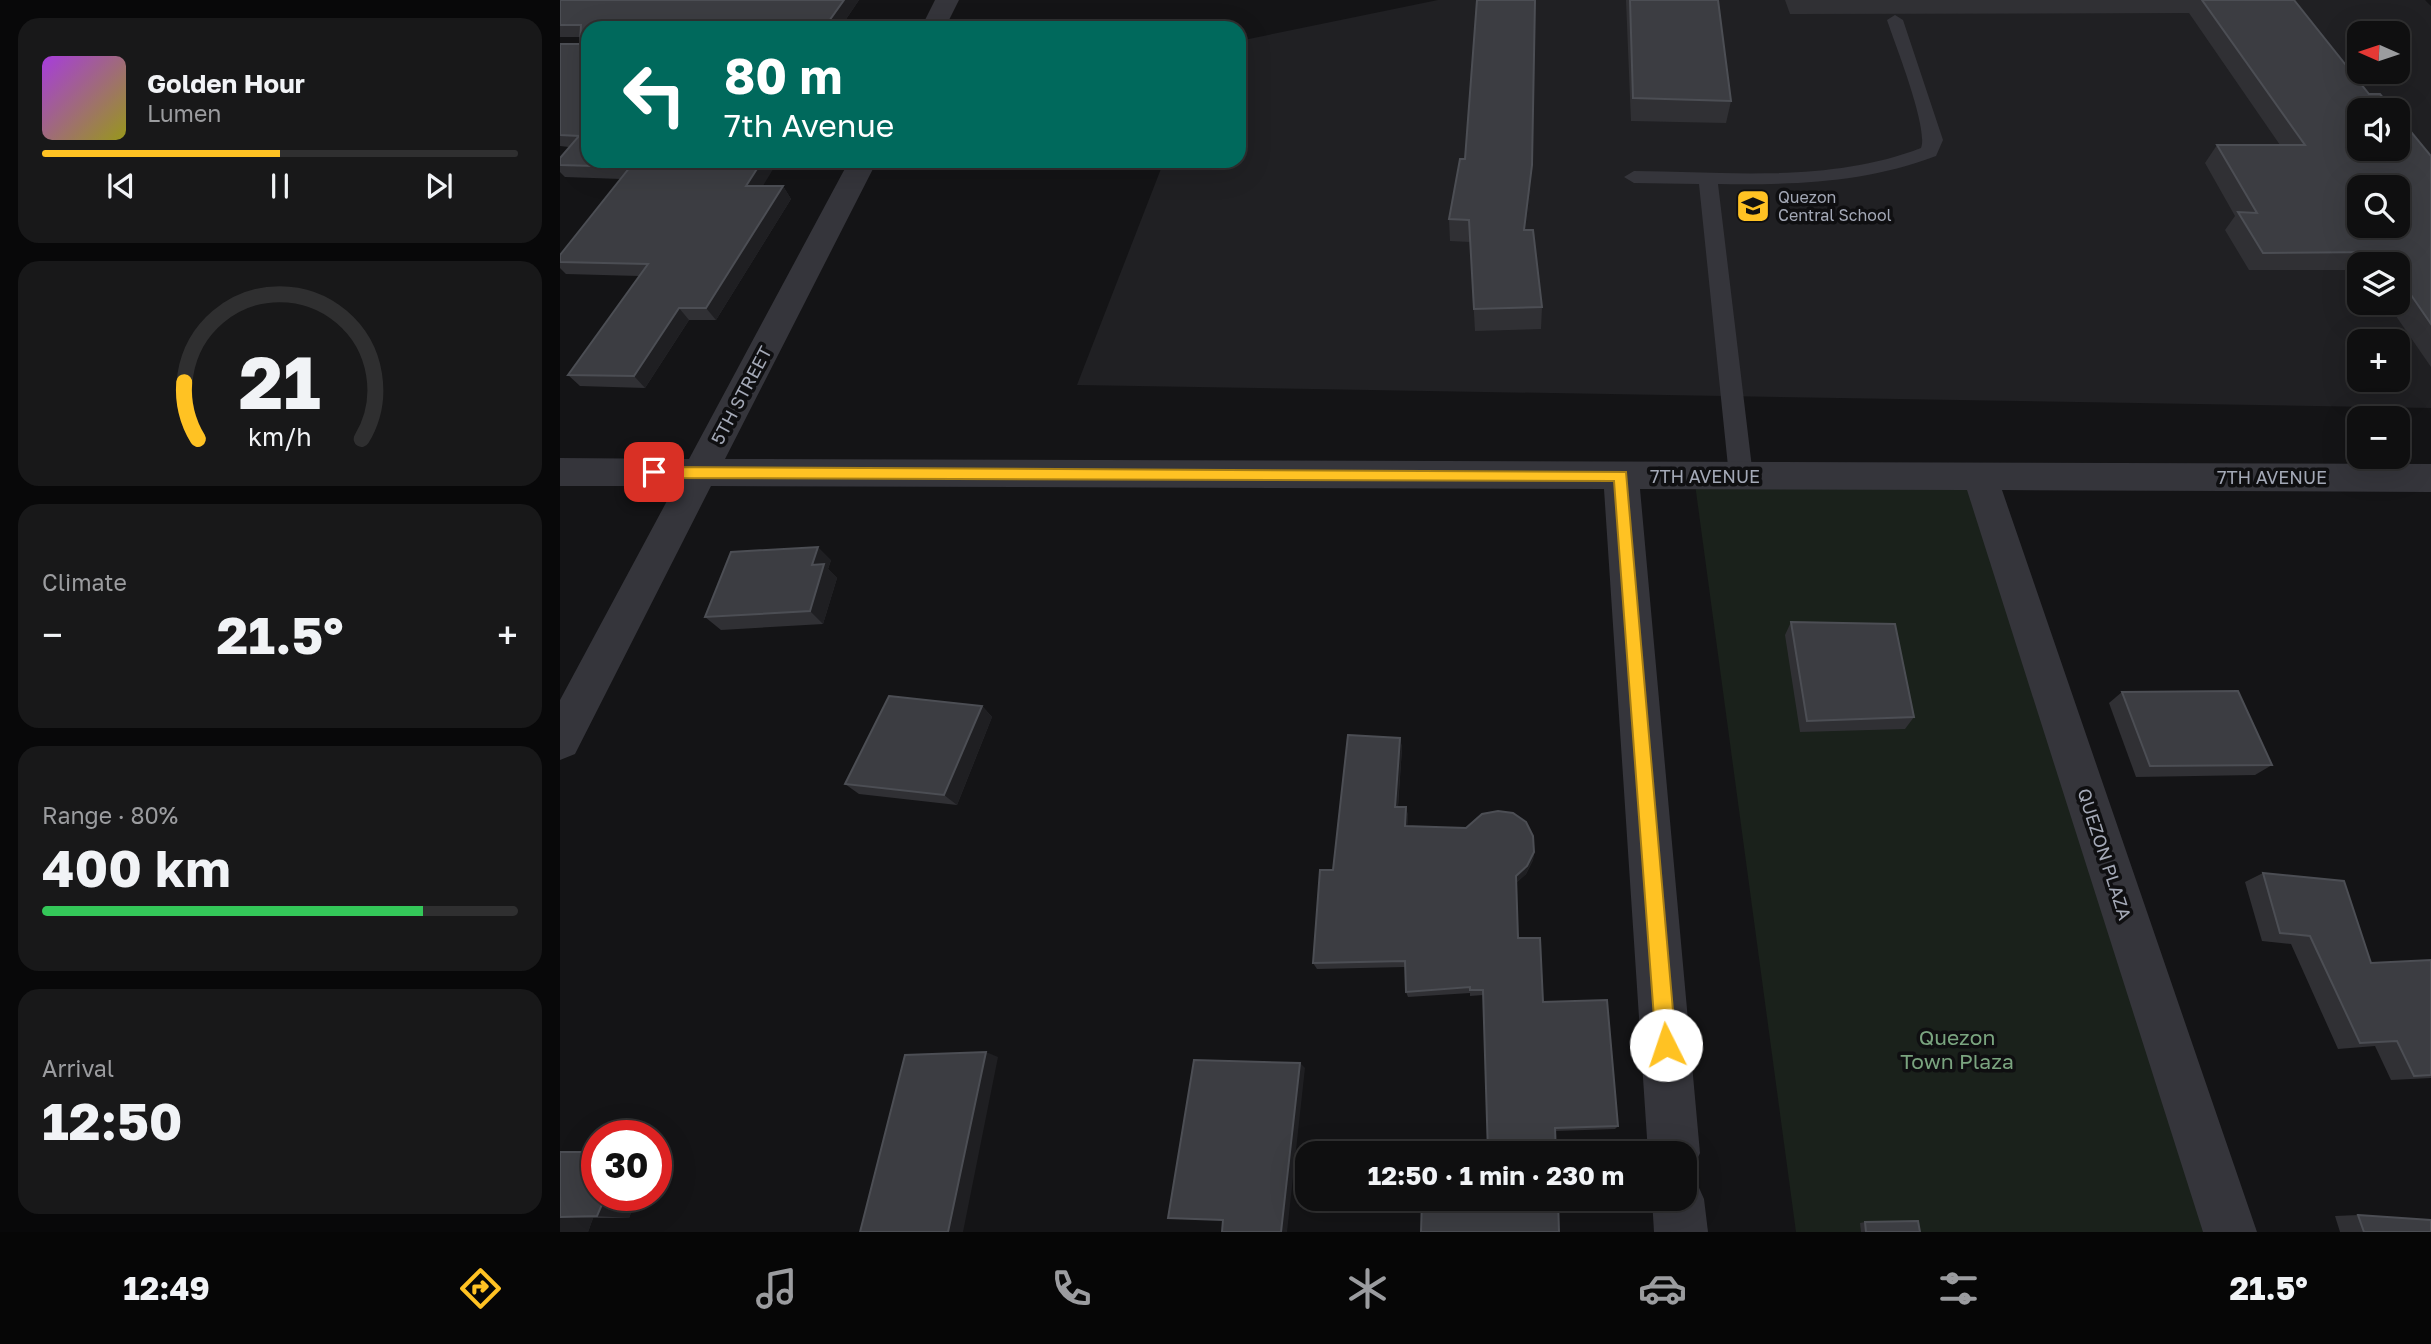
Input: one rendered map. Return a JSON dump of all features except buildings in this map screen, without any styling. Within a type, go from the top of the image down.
[{"type":"street","points":[[936,21],[947,0]]},
{"type":"street","name":"5TH STREET","points":[[560,741],[859,168]]},
{"type":"street","name":"7TH AVENUE","points":[[560,472],[2431,478]]},
{"type":"street","points":[[1621,476],[1673,1141]]},
{"type":"street","name":"QUEZON PLAZA","points":[[1980,477],[2230,1232]]},
{"type":"street","points":[[1679,1211],[1681,1232]]},
{"type":"lane","points":[[1633,177],[1792,177],[1864,171],[1905,164],[1929,152],[1934,140],[1895,20]]},
{"type":"lane","points":[[1708,177],[1741,476]]},
{"type":"shaded area","name":"Quezon Central School","points":[[1438,0],[2425,0],[2431,6],[2431,408],[1077,385],[1161,168],[1246,168],[1246,40]]},
{"type":"green space","name":"Quezon Town Plaza","points":[[1968,476],[2207,1232],[1796,1232],[1695,484]]},
{"type":"place","name":"Quezon Central School","points":[[1753,206]]},
{"type":"route","points":[[654,472],[1621,476],[1666,1045]]}]
